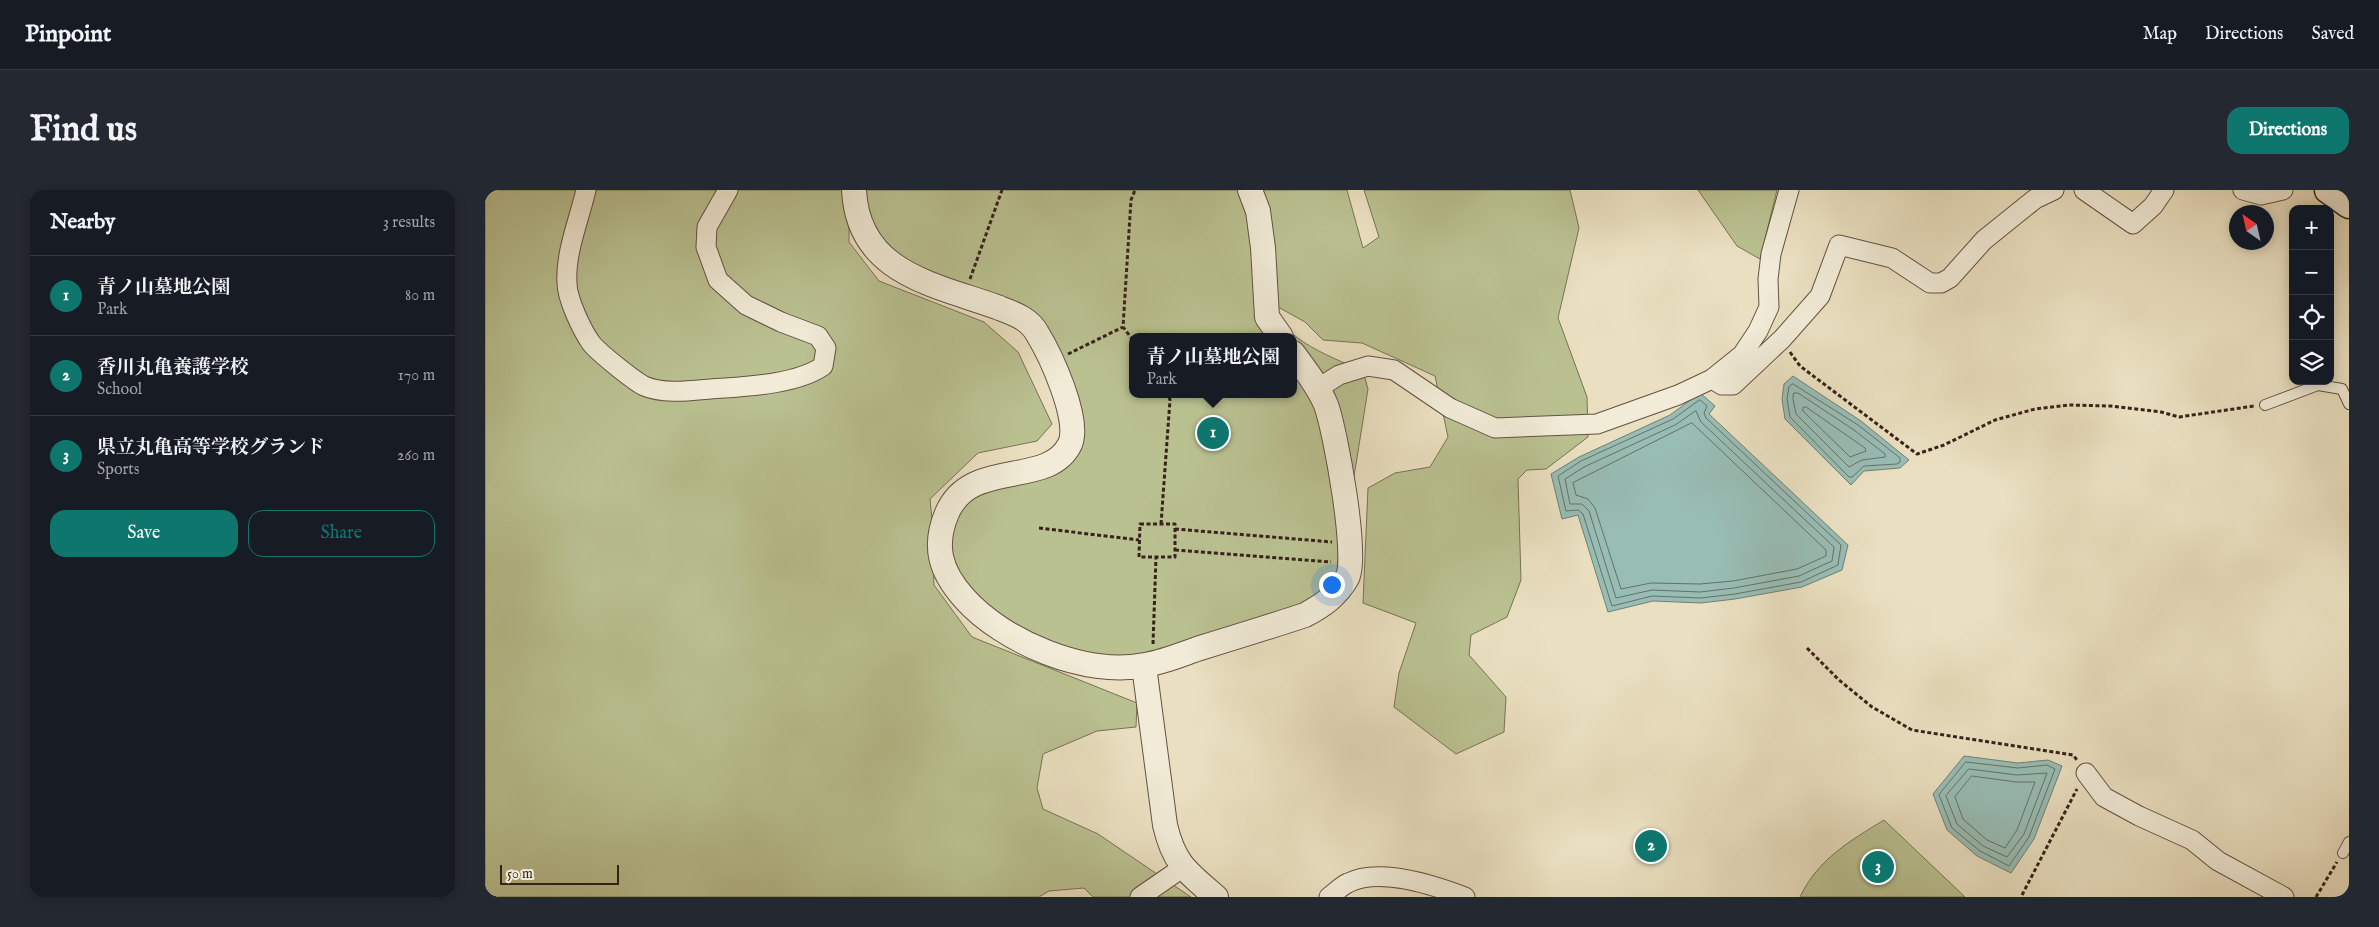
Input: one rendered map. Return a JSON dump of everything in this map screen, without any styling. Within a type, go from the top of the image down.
[{"type":"main road","points":[[2328,190],[2349,205]]},
{"type":"street","points":[[585,190],[571,249],[567,284],[576,313],[592,343],[622,370],[644,386],[667,391],[733,388],[811,374],[823,366],[826,348],[818,336],[781,322],[746,305],[717,280],[706,247],[707,227],[728,190]]},
{"type":"street","points":[[854,190],[858,222],[869,243],[888,262],[911,277],[1019,316],[1036,330],[1065,390],[1072,427],[1070,443],[1060,455],[1040,468],[986,478],[972,485],[959,495],[948,511],[940,534],[940,556],[950,582],[977,612],[1027,644],[1071,661],[1097,666],[1148,665],[1305,615],[1329,602],[1349,577],[1349,553],[1339,464],[1326,404],[1297,359]]},
{"type":"street","points":[[1250,190],[1257,210],[1263,248],[1267,317],[1278,333]]},
{"type":"street","points":[[1317,389],[1339,375],[1368,366],[1394,370],[1450,408],[1495,428],[1597,424],[1678,395],[1712,379],[1742,355],[1758,331],[1769,307],[1768,280],[1771,254],[1789,190]]},
{"type":"street","points":[[1712,379],[1722,385],[1733,386],[1781,339],[1820,296],[1839,246],[1892,258],[1930,283],[1941,283],[1950,278],[1984,240],[2035,199],[2054,190]]},
{"type":"street","points":[[2084,190],[2133,224],[2153,206],[2164,190]]},
{"type":"street","points":[[2243,190],[2261,195],[2283,190]]},
{"type":"street","points":[[1148,665],[1165,825],[1170,847],[1182,868],[1216,897]]},
{"type":"street","points":[[2086,773],[2104,797],[2139,816],[2192,840],[2218,861],[2284,897]]},
{"type":"street","points":[[1140,897],[1182,868]]},
{"type":"street","points":[[1329,897],[1349,882],[1382,875],[1416,882],[1465,897]]},
{"type":"lane","points":[[2265,404],[2318,385],[2341,389],[2349,404]]},
{"type":"lane","points":[[2343,853],[2349,842]]},
{"type":"path","points":[[964,295],[1002,190]]},
{"type":"path","points":[[1129,335],[1123,327],[1131,200],[1135,190]]},
{"type":"path","points":[[1051,362],[1123,327]]},
{"type":"path","points":[[1781,339],[1799,366],[1917,454],[1944,445],[1995,420],[2035,409],[2069,405],[2111,406],[2161,412],[2179,417],[2265,404]]},
{"type":"path","points":[[1161,524],[1169,398]]},
{"type":"path","points":[[1140,524],[1175,524],[1175,529],[1175,557],[1139,557],[1140,524]]},
{"type":"path","points":[[1039,528],[1139,540]]},
{"type":"path","points":[[1175,529],[1349,553]]},
{"type":"path","points":[[1175,550],[1349,553]]},
{"type":"path","points":[[1148,665],[1155,557]]},
{"type":"path","points":[[1807,648],[1839,680],[1872,707],[1912,730],[2073,755],[2086,773],[2022,895]]},
{"type":"path","points":[[2317,897],[2343,853]]},
{"type":"green space","points":[[485,190],[1347,190],[1363,248],[1379,237],[1364,190],[1570,190],[1579,228],[1558,318],[1587,397],[1588,437],[1546,469],[1527,470],[1518,479],[1521,580],[1507,617],[1471,635],[1469,655],[1506,697],[1504,732],[1456,754],[1394,707],[1399,673],[1416,623],[1363,603],[1368,488],[1395,473],[1430,467],[1448,437],[1435,376],[1362,343],[1323,340],[1305,322],[1278,307],[1280,318],[1292,333],[1129,333],[1129,398],[1297,398],[1297,337],[1311,347],[1363,371],[1368,389],[1352,489],[1349,589],[1177,668],[1130,679],[1093,677],[1039,661],[933,558],[934,585],[972,637],[1137,703],[1136,727],[1097,731],[1043,754],[1037,788],[1043,809],[1098,834],[1191,897],[1093,897],[1084,888],[1049,891],[1039,897],[485,897]],"holes":[[[849,212],[904,283],[1026,330],[1059,398],[1062,440],[1040,459],[981,469],[966,477],[933,529],[930,499],[978,453],[1037,441],[1052,424],[1018,352],[984,322],[879,281],[849,242]]]},
{"type":"green space","points":[[1698,190],[1777,190],[1760,259],[1737,246]]},
{"type":"green space","points":[[1884,820],[1965,897],[1800,897],[1807,884],[1826,861],[1847,844]]},
{"type":"water","points":[[1793,376],[1861,421],[1909,460],[1900,468],[1864,471],[1851,485],[1785,419],[1782,399],[1784,384]]},
{"type":"water","points":[[1700,393],[1715,406],[1709,414],[1848,545],[1842,570],[1802,587],[1701,603],[1653,601],[1608,612],[1578,515],[1562,519],[1551,474],[1579,457],[1670,415]]},
{"type":"water","points":[[1964,756],[2018,763],[2048,760],[2062,766],[2034,839],[2011,873],[1977,856],[1947,830],[1933,794]]},
{"type":"place","name":"青ノ山墓地公園","points":[[1213,433]]},
{"type":"place","name":"香川丸亀養護学校","points":[[1651,846]]},
{"type":"place","name":"県立丸亀高等学校グランド","points":[[1878,867]]}]
